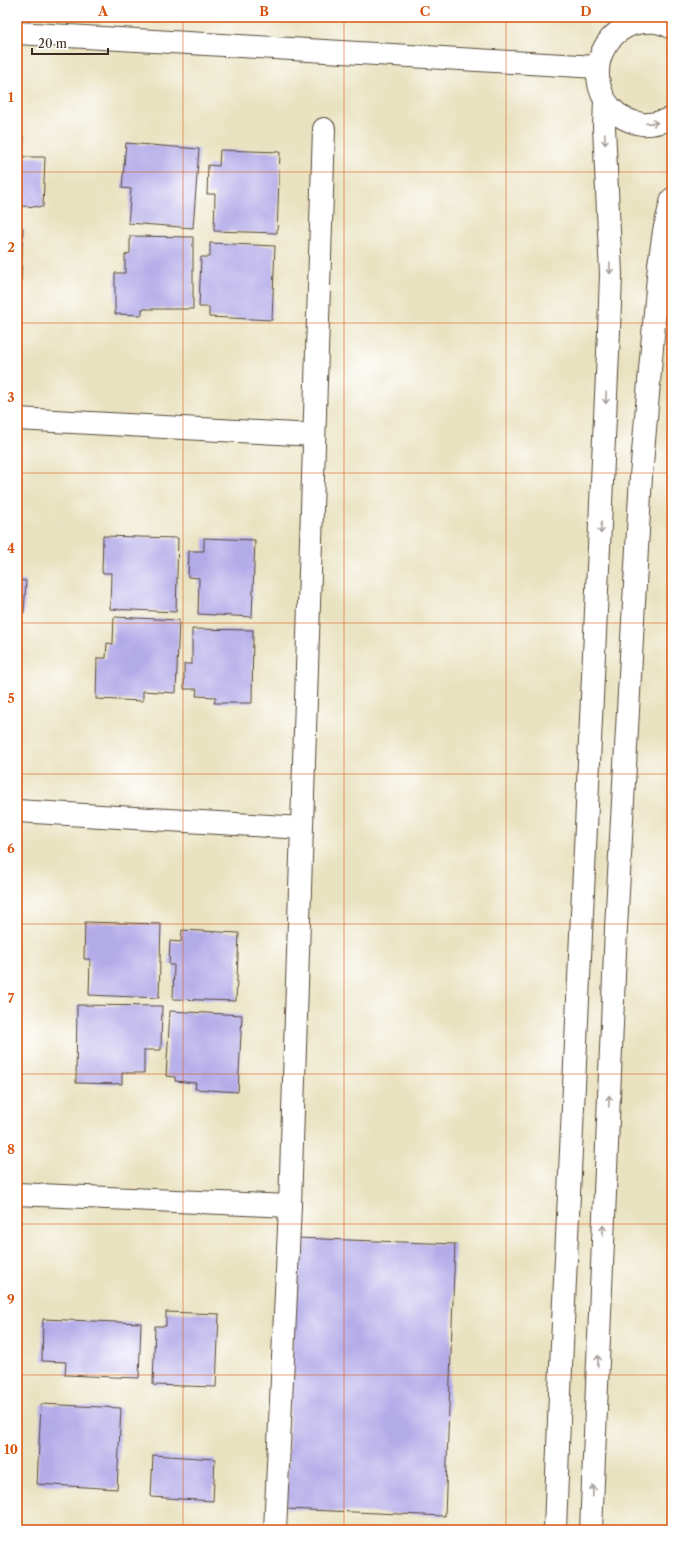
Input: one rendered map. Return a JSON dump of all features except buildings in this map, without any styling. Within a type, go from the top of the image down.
[{"type":"street","points":[[672,28],[654,22],[621,22],[602,51],[597,67],[598,84],[605,100],[615,112],[628,120],[643,124],[658,123],[672,118]]},
{"type":"street","points":[[17,33],[597,67]]},
{"type":"street","points":[[555,1530],[561,1358],[609,331],[610,260],[605,100]]},
{"type":"street","points":[[275,1530],[290,1206],[324,129]]},
{"type":"street","points":[[591,1530],[616,928],[641,476],[659,265],[664,231],[672,199]]},
{"type":"street","points":[[17,419],[314,435]]},
{"type":"street","points":[[17,811],[302,828]]},
{"type":"street","points":[[17,1194],[290,1206]]}]
